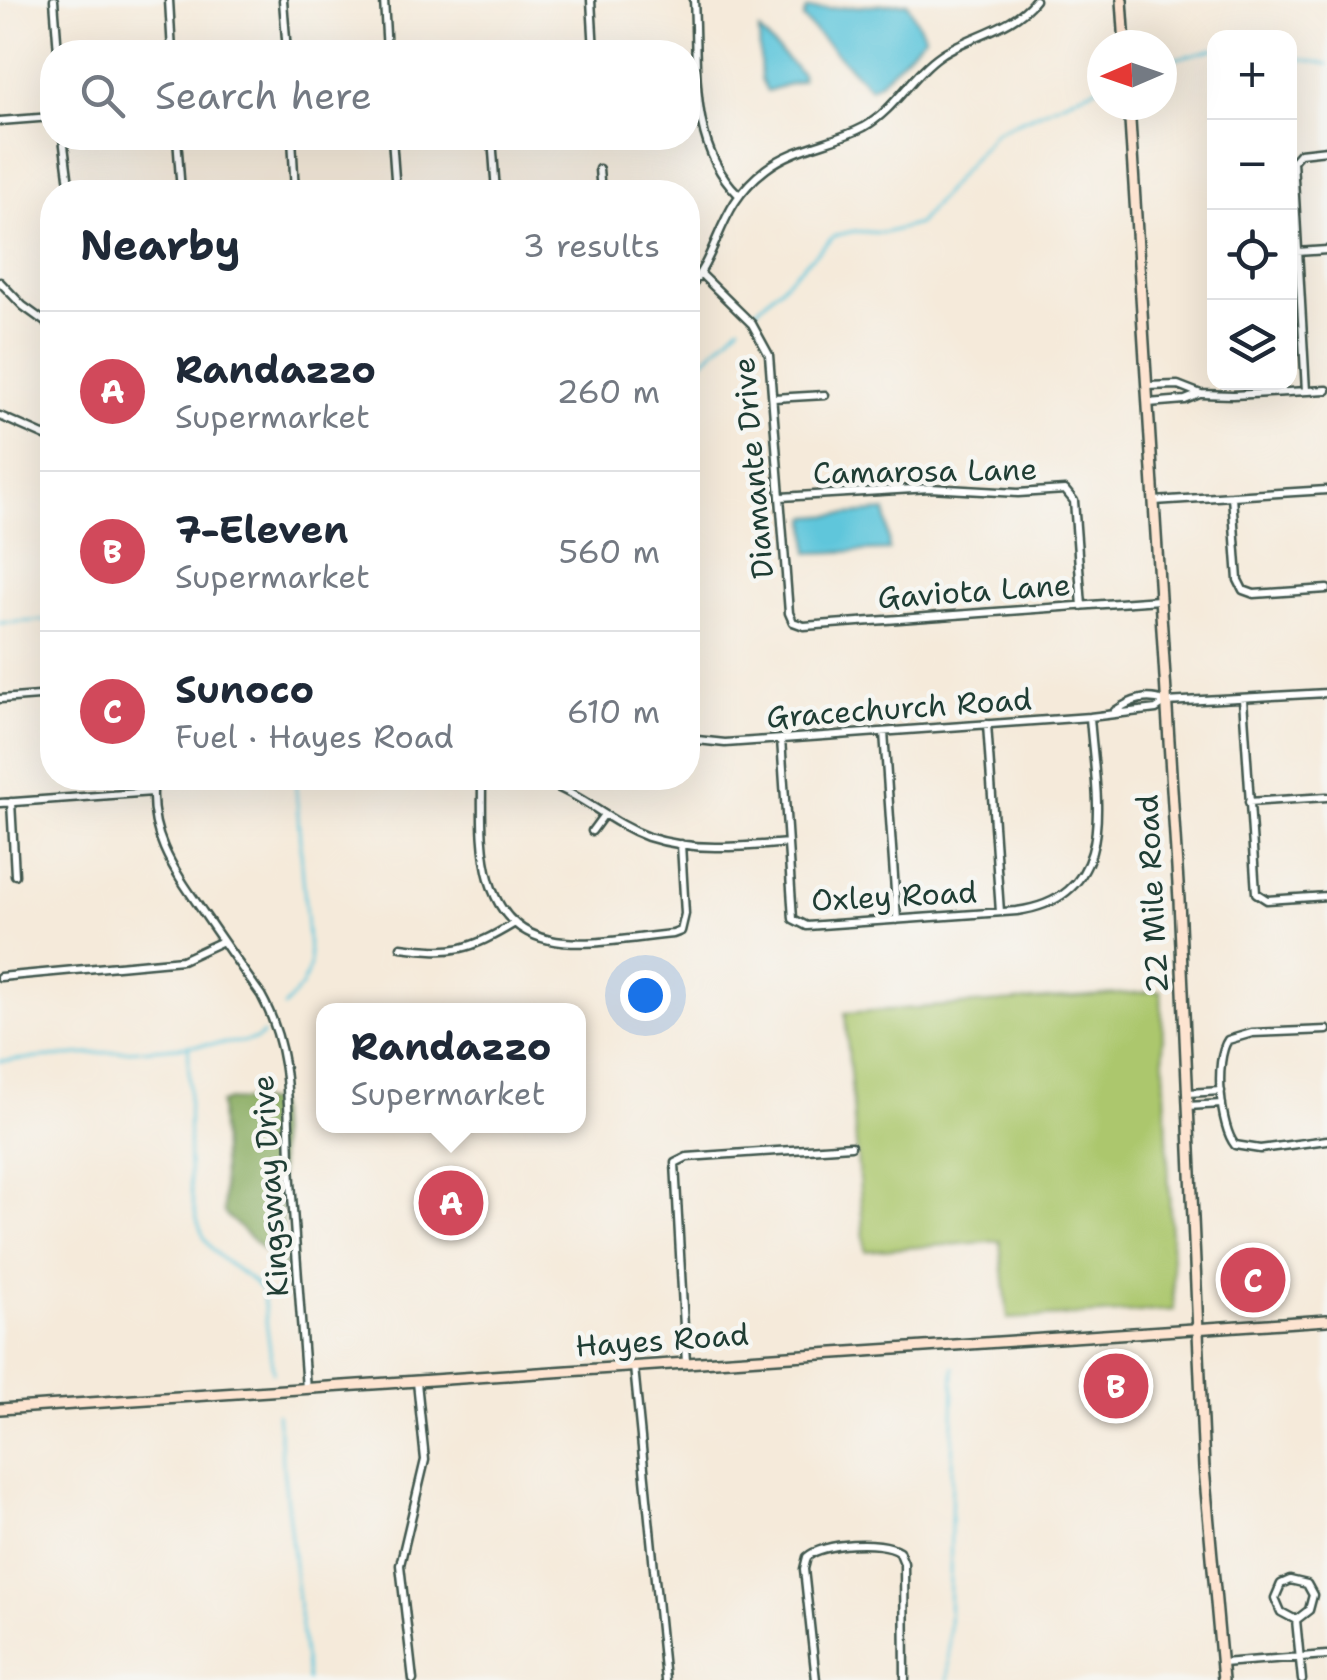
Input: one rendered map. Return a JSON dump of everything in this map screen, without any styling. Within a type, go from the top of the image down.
[{"type":"street","points":[[54,0],[57,40]]},
{"type":"street","points":[[169,0],[171,40]]},
{"type":"street","points":[[283,0],[285,40]]},
{"type":"street","points":[[384,0],[386,40]]},
{"type":"street","points":[[591,0],[593,40]]},
{"type":"street","points":[[694,0],[696,40]]},
{"type":"street","points":[[1122,0],[1124,30]]},
{"type":"street","points":[[700,273],[738,194],[786,155],[875,120],[940,56],[992,30],[1034,1]]},
{"type":"street","points":[[700,85],[706,146],[717,169],[738,194]]},
{"type":"street","points":[[0,120],[40,118]]},
{"type":"street","name":"22 Mile Road","points":[[1129,120],[1188,1093],[1205,1479],[1224,1680]]},
{"type":"street","points":[[64,150],[67,180]]},
{"type":"street","points":[[178,150],[180,180]]},
{"type":"street","points":[[293,150],[295,180]]},
{"type":"street","points":[[393,150],[395,180]]},
{"type":"street","points":[[493,150],[495,180]]},
{"type":"street","points":[[1295,210],[1296,155],[1327,150]]},
{"type":"street","points":[[600,168],[600,180]]},
{"type":"street","points":[[1306,391],[1297,252],[1327,250]]},
{"type":"street","name":"Diamante Drive","points":[[700,273],[763,340],[769,355],[789,613],[793,622]]},
{"type":"street","points":[[0,282],[40,318]]},
{"type":"street","points":[[1146,386],[1178,385],[1201,394]]},
{"type":"street","points":[[1147,403],[1185,400],[1201,394],[1327,390]]},
{"type":"street","points":[[774,398],[825,395]]},
{"type":"street","points":[[0,416],[40,434]]},
{"type":"street","name":"Camarosa Lane","points":[[781,497],[930,488],[1069,492],[1074,501],[1082,606]]},
{"type":"street","points":[[1152,502],[1327,490]]},
{"type":"street","points":[[1232,496],[1242,590],[1254,594],[1327,589]]},
{"type":"street","name":"Gaviota Lane","points":[[793,622],[804,626],[1159,600]]},
{"type":"street","name":"Gracechurch Road","points":[[700,741],[716,743],[1090,717],[1156,709],[1166,702],[1327,693]]},
{"type":"street","points":[[0,699],[40,696]]},
{"type":"street","points":[[1243,699],[1258,897],[1267,900],[1327,896]]},
{"type":"street","name":"Oxley Road","points":[[788,843],[793,919],[806,926],[1000,912],[1053,902],[1079,880],[1090,861],[1097,824],[1090,717]]},
{"type":"street","points":[[986,724],[1000,912]]},
{"type":"street","points":[[884,732],[897,920]]},
{"type":"street","points":[[563,790],[603,816],[648,836],[681,844],[723,848],[788,843],[781,739]]},
{"type":"street","points":[[482,790],[486,873],[494,897],[515,923],[549,940],[568,942],[673,934],[681,930],[685,914],[681,844]]},
{"type":"street","points":[[0,802],[152,792]]},
{"type":"street","name":"Kingsway Drive","points":[[152,792],[154,821],[163,851],[271,1013],[287,1067],[306,1389]]},
{"type":"street","points":[[1249,802],[1327,796]]},
{"type":"street","points":[[11,802],[15,875]]},
{"type":"street","points":[[592,831],[603,816]]},
{"type":"street","points":[[402,946],[445,952],[465,948],[481,944],[515,923]]},
{"type":"street","points":[[0,977],[182,960],[223,941]]},
{"type":"street","points":[[1327,1030],[1252,1032],[1228,1040],[1221,1053],[1226,1132],[1236,1145],[1260,1149],[1327,1140]]},
{"type":"street","points":[[1188,1093],[1221,1091]]},
{"type":"street","points":[[1188,1106],[1222,1104]]},
{"type":"street","points":[[686,1363],[675,1163],[688,1157],[851,1146]]},
{"type":"street","name":"Hayes Road","points":[[0,1409],[1327,1320]]},
{"type":"street","points":[[634,1367],[665,1680]]},
{"type":"street","points":[[412,1680],[400,1566],[425,1460],[417,1382]]},
{"type":"street","points":[[816,1680],[804,1569],[807,1557],[818,1549],[884,1544],[895,1548],[904,1563],[905,1680]]},
{"type":"street","points":[[1290,1580],[1306,1584],[1313,1595],[1309,1610],[1296,1620],[1281,1612],[1275,1598],[1282,1584],[1290,1580]]},
{"type":"street","points":[[1296,1620],[1302,1680]]},
{"type":"street","points":[[1222,1663],[1327,1655]]},
{"type":"green space","points":[[1161,991],[1174,1310],[1008,1319],[1000,1241],[865,1251],[845,1013]]},
{"type":"green space","points":[[276,1102],[285,1281],[277,1263],[224,1213],[220,1103]]},
{"type":"water","points":[[907,3],[925,36],[870,88],[803,19],[806,10]]},
{"type":"water","points":[[759,31],[802,74],[802,80],[767,91],[761,79]]},
{"type":"water","points":[[886,511],[889,550],[809,553],[807,518]]},
{"type":"waterway","points":[[1177,58],[1207,51]]},
{"type":"waterway","points":[[1297,58],[1327,64]]},
{"type":"waterway","points":[[754,312],[834,236],[854,231],[884,233],[918,224],[995,132],[1087,92]]},
{"type":"waterway","points":[[700,364],[740,325]]},
{"type":"waterway","points":[[0,623],[40,621]]},
{"type":"waterway","points":[[284,1007],[302,986],[310,965],[296,790]]},
{"type":"waterway","points":[[0,1061],[241,1042],[263,1034]]},
{"type":"waterway","points":[[188,1045],[188,1150],[193,1203],[209,1245],[262,1291],[273,1372]]},
{"type":"waterway","points":[[948,1680],[954,1367]]},
{"type":"waterway","points":[[277,1414],[307,1680]]},
{"type":"place","name":"Randazzo","points":[[451,1203]]},
{"type":"place","name":"Sunoco","points":[[1253,1280]]},
{"type":"place","name":"7-Eleven","points":[[1116,1386]]}]
